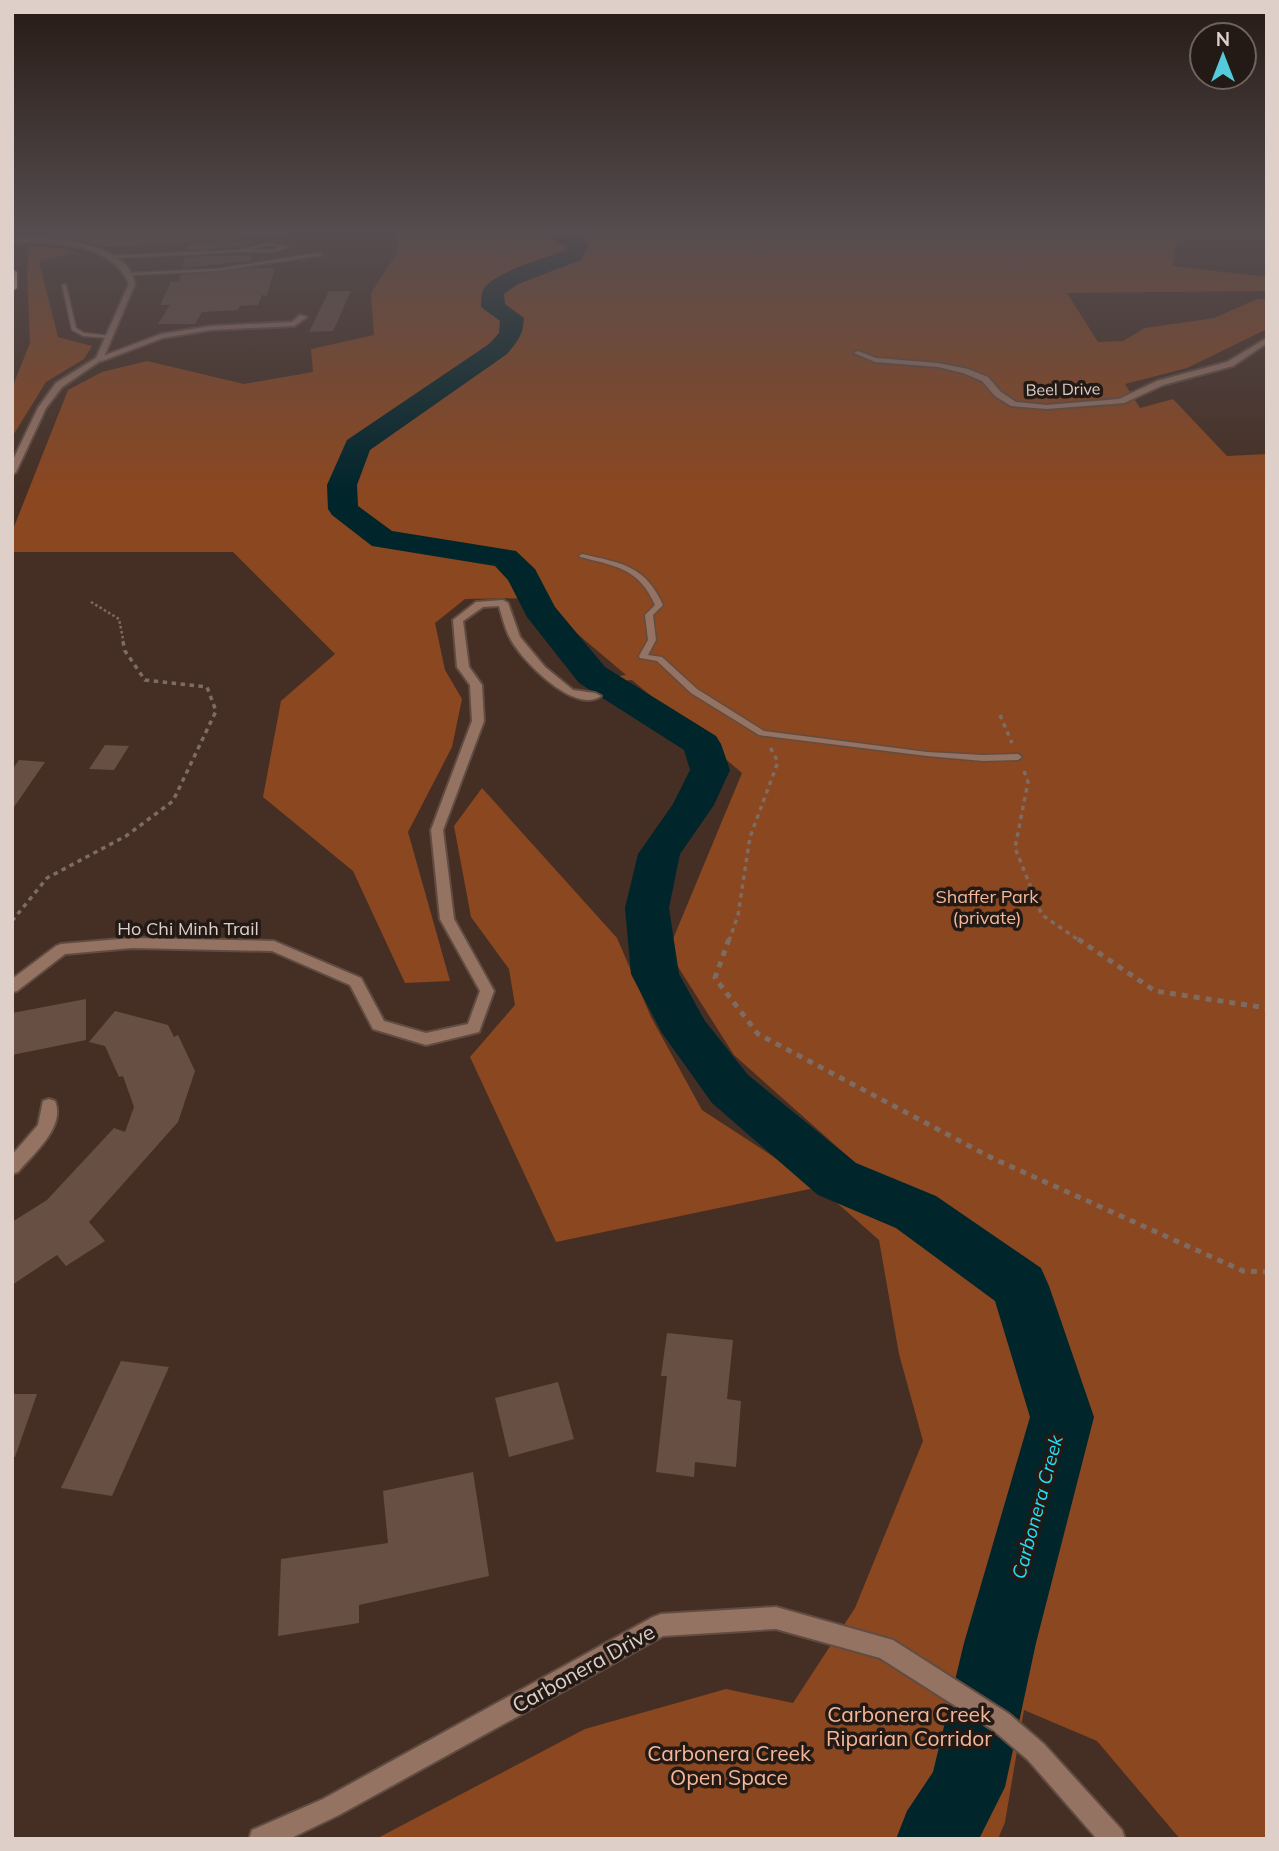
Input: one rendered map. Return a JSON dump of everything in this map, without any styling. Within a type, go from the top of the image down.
[{"type":"street","points":[[99,359],[118,317]]},
{"type":"street","points":[[12,472],[42,408],[59,384],[99,359],[161,337],[211,328],[294,324],[303,317]]},
{"type":"street","name":"Beel Drive","points":[[858,353],[875,360],[938,365],[965,371],[985,379],[998,394],[1014,404],[1047,407],[1121,401],[1160,383],[1230,364],[1267,340]]},
{"type":"street","name":"Ho Chi Minh Trail","points":[[12,987],[61,949],[132,943],[274,946],[356,982],[378,1025],[426,1039],[474,1028],[487,991],[447,919],[438,830],[478,721],[476,685],[463,667],[458,620],[480,604],[503,603],[515,638],[541,669],[570,693],[595,696]]},
{"type":"street","points":[[12,1167],[46,1127],[49,1105]]},
{"type":"street","name":"Carbonera Drive","points":[[261,1839],[331,1807],[661,1625],[776,1618],[885,1648],[1001,1722],[1036,1752],[1113,1839]]},
{"type":"lane","points":[[71,317],[74,329],[83,334],[109,337]]},
{"type":"lane","points":[[582,556],[641,574],[654,589],[659,605],[649,615],[652,640],[643,656],[660,659],[694,691],[762,733],[927,754],[982,758],[1018,757]]},
{"type":"path","points":[[12,921],[47,878],[126,836],[173,802],[216,711],[207,687],[145,680],[125,651],[119,619],[92,602]]},
{"type":"path","points":[[1000,715],[1028,782],[1015,848],[1042,915],[1155,991],[1267,1008]]},
{"type":"path","points":[[762,733],[779,762],[750,837],[738,915],[715,978],[758,1034],[992,1158],[1242,1271],[1267,1272]]},
{"type":"green space","points":[[29,317],[53,317],[58,337],[92,346],[84,359],[46,382],[12,437],[12,388],[30,343]]},
{"type":"green space","points":[[373,317],[1082,317],[1098,342],[1123,341],[1145,328],[1215,317],[1267,317],[1267,329],[1187,368],[1125,384],[1140,408],[1173,399],[1227,456],[1267,454],[1267,1839],[1180,1839],[1097,1741],[1024,1710],[1005,1822],[998,1839],[376,1839],[585,1729],[726,1689],[793,1703],[855,1608],[923,1441],[899,1354],[879,1240],[819,1187],[556,1242],[470,1057],[515,1005],[509,969],[471,917],[454,826],[482,788],[617,938],[651,1017],[702,1110],[820,1187],[870,1176],[734,1055],[668,951],[742,773],[632,680],[618,681],[612,677],[626,675],[535,598],[465,599],[435,623],[445,670],[462,699],[452,747],[408,832],[450,981],[405,983],[353,871],[263,797],[281,701],[335,654],[233,552],[12,552],[12,532],[68,390],[102,372],[147,361],[244,384],[313,372],[311,349],[374,335]]},
{"type":"building","points":[[162,317],[199,317],[195,324],[158,324]]},
{"type":"building","points":[[316,317],[339,317],[333,331],[309,332]]},
{"type":"building","points":[[105,745],[129,746],[114,770],[89,769]]},
{"type":"building","points":[[19,760],[45,762],[12,810],[12,770]]},
{"type":"building","points":[[86,999],[86,1040],[12,1055],[12,1013]]},
{"type":"building","points":[[115,1011],[168,1025],[174,1037],[178,1035],[195,1071],[178,1122],[89,1222],[105,1241],[66,1266],[57,1255],[12,1285],[12,1222],[47,1200],[114,1128],[125,1132],[134,1107],[123,1076],[119,1077],[105,1046],[89,1042]]},
{"type":"building","points":[[667,1333],[733,1340],[727,1399],[741,1401],[736,1467],[695,1462],[694,1477],[656,1472],[667,1376],[661,1376]]},
{"type":"building","points":[[121,1361],[169,1367],[112,1496],[61,1488]]},
{"type":"building","points":[[558,1382],[574,1439],[509,1457],[495,1398]]},
{"type":"building","points":[[12,1394],[37,1394],[15,1457],[12,1456]]},
{"type":"building","points":[[473,1472],[489,1576],[359,1605],[359,1623],[278,1636],[281,1559],[388,1543],[383,1491]]},
{"type":"waterway","name":"Carbonera Creek","points":[[511,317],[511,334],[498,349],[357,446],[342,485],[343,509],[383,539],[505,558],[523,576],[539,610],[592,675],[702,744],[710,770],[693,805],[659,854],[647,908],[655,974],[687,1033],[730,1089],[837,1179],[916,1212],[1020,1286],[1062,1417],[1000,1643],[967,1787],[935,1839]]},
{"type":"park label","name":"Shaffer Park (private)","points":[[987,906]]},
{"type":"park label","name":"Carbonera Creek Riparian Corridor","points":[[909,1726]]},
{"type":"park label","name":"Carbonera Creek Open Space","points":[[729,1765]]}]
